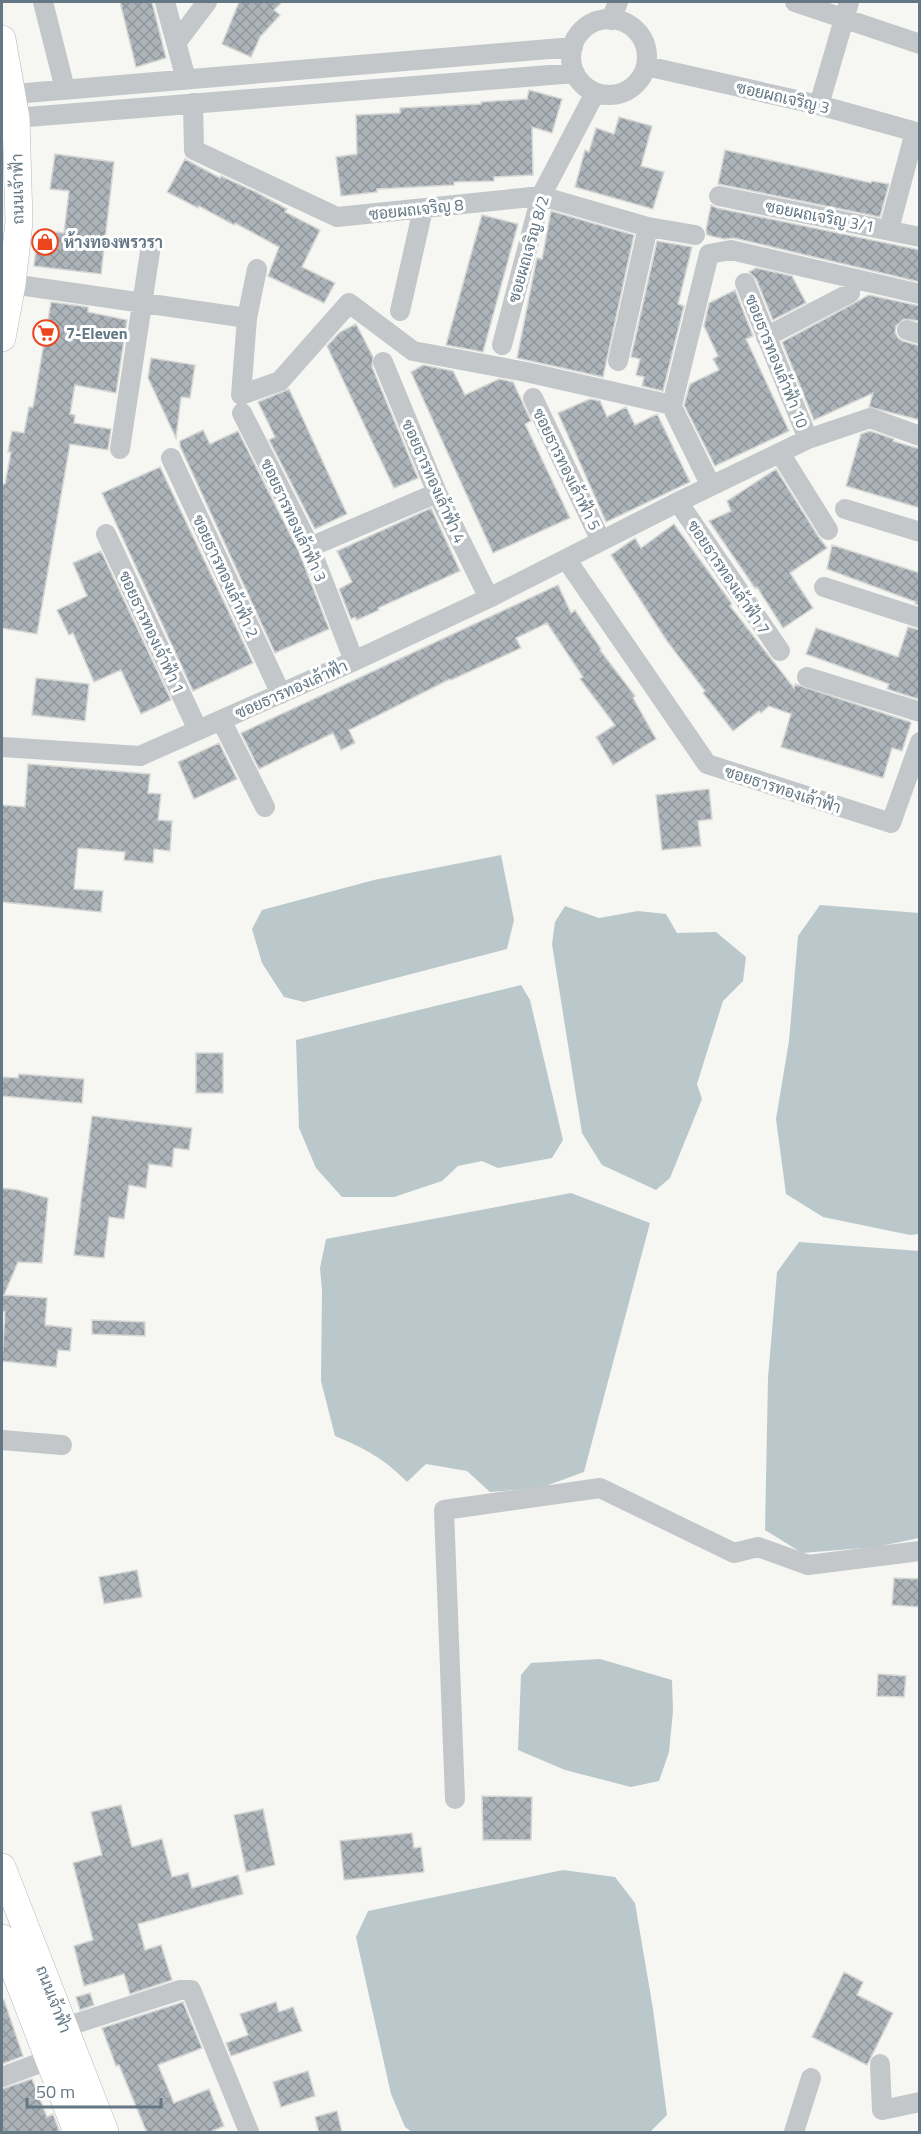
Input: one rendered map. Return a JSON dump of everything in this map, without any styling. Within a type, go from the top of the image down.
[{"type":"main road","name":"ถนนเจ้าฟ้า","points":[[2,39],[19,222],[12,284],[2,338]]},
{"type":"main road","name":"ถนนเจ้าฟ้า","points":[[2,1867],[105,2133]]},
{"type":"main road","name":"ถนนเจ้าฟ้า","points":[[2,1938],[77,2133]]},
{"type":"street","points":[[43,2],[64,89]]},
{"type":"street","points":[[165,2],[186,79]]},
{"type":"street","points":[[176,43],[207,2]]},
{"type":"street","points":[[795,2],[846,10],[920,44]]},
{"type":"street","points":[[819,105],[846,10]]},
{"type":"street","points":[[615,11],[643,40],[647,52],[646,66],[641,78],[621,94],[608,96],[595,93],[580,81],[575,73],[572,60],[573,47],[584,30],[615,11]]},
{"type":"street","points":[[7,107],[64,89],[573,47]]},
{"type":"street","name":"ซอยผถเจริญ 3","points":[[646,66],[819,105],[917,132]]},
{"type":"street","points":[[7,107],[193,103],[575,73]]},
{"type":"street","name":"ซอยผถเจริญ 8/2","points":[[502,345],[541,196],[595,93]]},
{"type":"street","name":"ซอยผถเจริญ 8","points":[[193,103],[194,150],[337,218],[541,196],[648,226],[695,235]]},
{"type":"street","points":[[889,229],[917,132]]},
{"type":"street","name":"ซอยผถเจริญ 3/1","points":[[719,196],[920,237]]},
{"type":"street","points":[[400,311],[423,209]]},
{"type":"street","points":[[618,361],[648,226]]},
{"type":"street","points":[[120,449],[151,245]]},
{"type":"street","points":[[257,269],[247,318],[241,395],[279,381],[349,303],[413,351],[526,372],[672,405],[709,254],[730,250],[920,294]]},
{"type":"street","points":[[12,284],[247,318]]},
{"type":"street","name":"ซอยธารทองเล้าฟ้า 10","points":[[745,284],[808,439]]},
{"type":"street","points":[[766,337],[850,293]]},
{"type":"street","name":"ซอยธารทองเล้าฟ้า 4","points":[[383,362],[437,492],[489,598]]},
{"type":"street","name":"ซอยธารทองเล้าฟ้า 5","points":[[533,398],[602,541]]},
{"type":"street","points":[[674,411],[711,486]]},
{"type":"street","name":"ซอยธารทองเล้าฟ้า 3","points":[[242,413],[310,547],[354,662]]},
{"type":"street","name":"ซอยธารทองเล้าฟ้า","points":[[2,747],[140,756],[354,662],[489,598],[808,439],[870,418],[920,436]]},
{"type":"street","points":[[780,453],[828,530]]},
{"type":"street","name":"ซอยธารทองเล้าฟ้า 2","points":[[171,458],[281,694]]},
{"type":"street","points":[[310,547],[437,492]]},
{"type":"street","name":"ซอยธารทองเล้าฟ้า 7","points":[[678,502],[780,651]]},
{"type":"street","points":[[845,508],[920,532]]},
{"type":"street","name":"ซอยธารทองเจ้าฟ้า 1","points":[[106,534],[198,730]]},
{"type":"street","name":"ซอยธารทองเล้าฟ้า","points":[[566,559],[707,764],[891,823],[911,796]]},
{"type":"street","points":[[824,587],[920,618]]},
{"type":"street","points":[[807,677],[920,712]]},
{"type":"street","points":[[221,720],[265,807]]},
{"type":"street","points":[[911,796],[920,742]]},
{"type":"street","points":[[2,1440],[62,1445]]},
{"type":"street","points":[[455,1799],[444,1510],[600,1488],[734,1553],[758,1547],[808,1565],[920,1551]]},
{"type":"street","points":[[65,2027],[180,1990],[190,1990],[249,2133]]},
{"type":"street","points":[[2,2077],[48,2060]]},
{"type":"street","points":[[880,2064],[882,2110],[920,2102]]},
{"type":"street","points":[[794,2133],[811,2078]]},
{"type":"shaded area","points":[[501,855],[514,920],[507,949],[304,1002],[284,997],[262,963],[252,929],[262,910],[374,880]]},
{"type":"shaded area","points":[[820,905],[919,913],[919,1234],[910,1235],[823,1217],[786,1194],[776,1119],[789,1041],[798,936]]},
{"type":"shaded area","points":[[565,906],[599,918],[638,911],[666,914],[677,933],[716,932],[746,957],[743,981],[723,1001],[697,1084],[702,1099],[670,1178],[656,1190],[602,1165],[582,1133],[552,944],[555,922]]},
{"type":"shaded area","points":[[521,985],[530,1000],[563,1140],[552,1158],[498,1168],[482,1161],[458,1166],[442,1181],[394,1197],[342,1197],[316,1168],[299,1128],[296,1040]]},
{"type":"shaded area","points":[[571,1193],[650,1223],[584,1472],[540,1488],[490,1492],[467,1471],[426,1464],[407,1482],[374,1455],[335,1436],[321,1381],[322,1290],[320,1268],[326,1239]]},
{"type":"shaded area","points":[[799,1242],[919,1251],[919,1538],[876,1547],[802,1553],[765,1530],[768,1378],[777,1272]]},
{"type":"shaded area","points":[[600,1659],[672,1680],[673,1711],[669,1752],[659,1781],[631,1787],[565,1770],[518,1750],[521,1675],[531,1663]]},
{"type":"shaded area","points":[[563,1870],[615,1877],[635,1903],[653,2009],[667,2115],[650,2132],[412,2132],[405,2127],[391,2094],[356,1937],[368,1911]]},
{"type":"building","points":[[120,2],[152,2],[166,58],[136,67]]},
{"type":"building","points":[[239,2],[282,2],[274,10],[280,15],[260,37],[251,57],[222,44]]},
{"type":"building","points":[[529,90],[562,99],[552,133],[532,127],[533,175],[494,177],[494,181],[454,182],[454,185],[377,189],[377,192],[341,196],[336,157],[357,154],[356,115],[400,113],[400,108],[527,99]]},
{"type":"building","points":[[619,117],[652,126],[641,166],[664,172],[653,209],[575,187],[585,150],[589,152],[596,128],[614,134]]},
{"type":"building","points":[[725,150],[871,183],[872,181],[889,184],[880,217],[718,184]]},
{"type":"building","points":[[55,154],[114,162],[101,274],[34,266],[38,230],[64,233],[69,191],[50,189]]},
{"type":"building","points":[[185,159],[220,178],[221,176],[256,192],[287,209],[285,212],[320,230],[302,267],[335,283],[324,303],[268,276],[279,247],[235,223],[234,225],[167,192]]},
{"type":"building","points":[[711,205],[920,250],[920,282],[734,238],[724,239],[707,235]]},
{"type":"building","points":[[551,211],[634,235],[603,377],[517,358],[536,262],[537,258],[542,259]]},
{"type":"building","points":[[482,215],[518,224],[483,352],[446,345]]},
{"type":"building","points":[[657,241],[692,247],[678,304],[684,306],[663,391],[642,386],[644,377],[636,375],[640,359],[631,357]]},
{"type":"building","points":[[756,268],[792,276],[806,303],[773,320],[756,279],[749,272]]},
{"type":"building","points":[[735,290],[753,336],[746,339],[789,431],[715,466],[684,405],[690,384],[719,370],[713,359],[718,356],[704,326],[709,303]]},
{"type":"building","points":[[869,295],[920,306],[920,321],[904,319],[896,326],[895,332],[903,341],[920,346],[920,420],[869,407],[873,393],[814,420],[782,342]]},
{"type":"building","points":[[51,302],[88,307],[88,312],[127,320],[116,393],[75,385],[70,414],[75,415],[74,423],[111,429],[108,450],[70,444],[37,634],[2,628],[2,484],[5,484],[12,431],[24,433],[29,407],[33,407]]},
{"type":"building","points":[[356,324],[373,357],[372,367],[418,478],[394,488],[327,346],[340,332]]},
{"type":"building","points":[[151,358],[195,365],[190,398],[181,397],[176,438],[148,378]]},
{"type":"building","points":[[423,365],[453,371],[465,395],[499,379],[513,382],[531,421],[525,424],[570,518],[493,553],[411,372]]},
{"type":"building","points":[[289,389],[347,514],[315,529],[269,440],[275,437],[258,402]]},
{"type":"building","points":[[590,399],[600,401],[607,417],[626,407],[635,425],[657,414],[690,482],[606,522],[558,413]]},
{"type":"building","points":[[203,430],[210,444],[238,431],[299,552],[329,629],[275,653],[180,446],[180,441]]},
{"type":"building","points":[[870,431],[920,449],[920,508],[846,486],[861,434]]},
{"type":"building","points":[[160,467],[253,663],[193,691],[102,493]]},
{"type":"building","points":[[776,469],[827,548],[790,573],[813,608],[783,628],[757,587],[755,588],[709,521],[731,511],[727,501]]},
{"type":"building","points":[[431,508],[460,571],[378,608],[379,610],[357,620],[355,617],[351,619],[339,589],[352,582],[337,551]]},
{"type":"building","points":[[674,524],[732,604],[730,606],[794,688],[795,684],[911,723],[902,751],[892,748],[883,778],[781,747],[791,714],[769,706],[733,731],[703,693],[705,691],[667,641],[611,555],[635,538],[641,548]]},
{"type":"building","points":[[832,545],[920,573],[920,605],[827,569]]},
{"type":"building","points":[[101,551],[171,700],[141,714],[121,670],[94,682],[73,633],[69,635],[57,610],[87,596],[73,563]]},
{"type":"building","points":[[558,585],[571,613],[575,610],[600,650],[635,696],[633,698],[656,739],[613,765],[596,737],[615,725],[580,679],[583,677],[547,623],[516,638],[521,648],[450,679],[349,730],[355,743],[341,750],[333,733],[259,769],[241,733]]},
{"type":"building","points":[[908,627],[920,630],[920,693],[918,699],[887,689],[889,684],[806,654],[816,628],[898,657]]},
{"type":"building","points":[[36,678],[89,684],[85,721],[32,715]]},
{"type":"building","points":[[219,743],[237,779],[194,799],[178,762]]},
{"type":"building","points":[[28,764],[150,774],[148,793],[161,794],[158,820],[172,821],[170,851],[154,849],[153,863],[124,860],[125,852],[78,848],[74,889],[103,891],[101,912],[2,902],[2,805],[25,807]]},
{"type":"building","points":[[709,789],[712,819],[698,821],[701,846],[662,850],[656,795]]},
{"type":"building","points":[[196,1053],[223,1053],[223,1093],[196,1093]]},
{"type":"building","points":[[19,1074],[84,1079],[82,1103],[2,1096],[2,1077],[18,1078]]},
{"type":"building","points":[[92,1116],[192,1128],[189,1150],[174,1148],[172,1167],[149,1164],[146,1188],[129,1185],[124,1219],[109,1217],[104,1258],[74,1255]]},
{"type":"building","points":[[2,1188],[48,1198],[42,1263],[18,1262],[4,1295],[47,1298],[45,1325],[72,1328],[70,1351],[58,1350],[56,1367],[2,1361],[5,1312],[2,1311]]},
{"type":"building","points":[[92,1320],[145,1322],[145,1336],[92,1334]]},
{"type":"building","points":[[137,1570],[142,1597],[104,1604],[99,1577]]},
{"type":"building","points":[[894,1578],[920,1579],[920,1607],[892,1605]]},
{"type":"building","points":[[878,1674],[906,1676],[904,1697],[877,1696]]},
{"type":"building","points":[[482,1796],[532,1797],[531,1840],[483,1840]]},
{"type":"building","points":[[121,1805],[132,1847],[162,1839],[172,1877],[188,1873],[192,1888],[238,1875],[243,1894],[138,1924],[145,1950],[161,1945],[172,1980],[130,1994],[124,1974],[84,1986],[74,1946],[93,1940],[73,1863],[102,1855],[91,1812]]},
{"type":"building","points":[[263,1809],[275,1865],[246,1872],[234,1815]]},
{"type":"building","points":[[412,1833],[414,1848],[421,1847],[424,1872],[344,1880],[340,1841]]},
{"type":"building","points":[[844,1972],[863,1982],[857,1995],[893,2013],[867,2065],[812,2037]]},
{"type":"building","points":[[90,1993],[94,2005],[80,2010],[76,1997]]},
{"type":"building","points":[[4,2000],[23,2056],[2,2064],[2,2001]]},
{"type":"building","points":[[183,2002],[202,2048],[158,2065],[174,2103],[209,2089],[224,2126],[208,2133],[147,2133],[119,2065],[116,2066],[102,2028]]},
{"type":"building","points":[[276,2002],[279,2012],[293,2007],[302,2031],[231,2056],[226,2043],[248,2035],[240,2014]]},
{"type":"building","points":[[308,2071],[315,2096],[281,2107],[273,2082]]},
{"type":"building","points":[[32,2079],[47,2117],[53,2114],[60,2133],[2,2133],[2,2089]]},
{"type":"building","points":[[337,2111],[342,2133],[319,2133],[315,2117]]},
{"type":"place","name":"ห้างทองพรวรา","points":[[45,242]]},
{"type":"place","name":"7-Eleven","points":[[46,333]]}]
